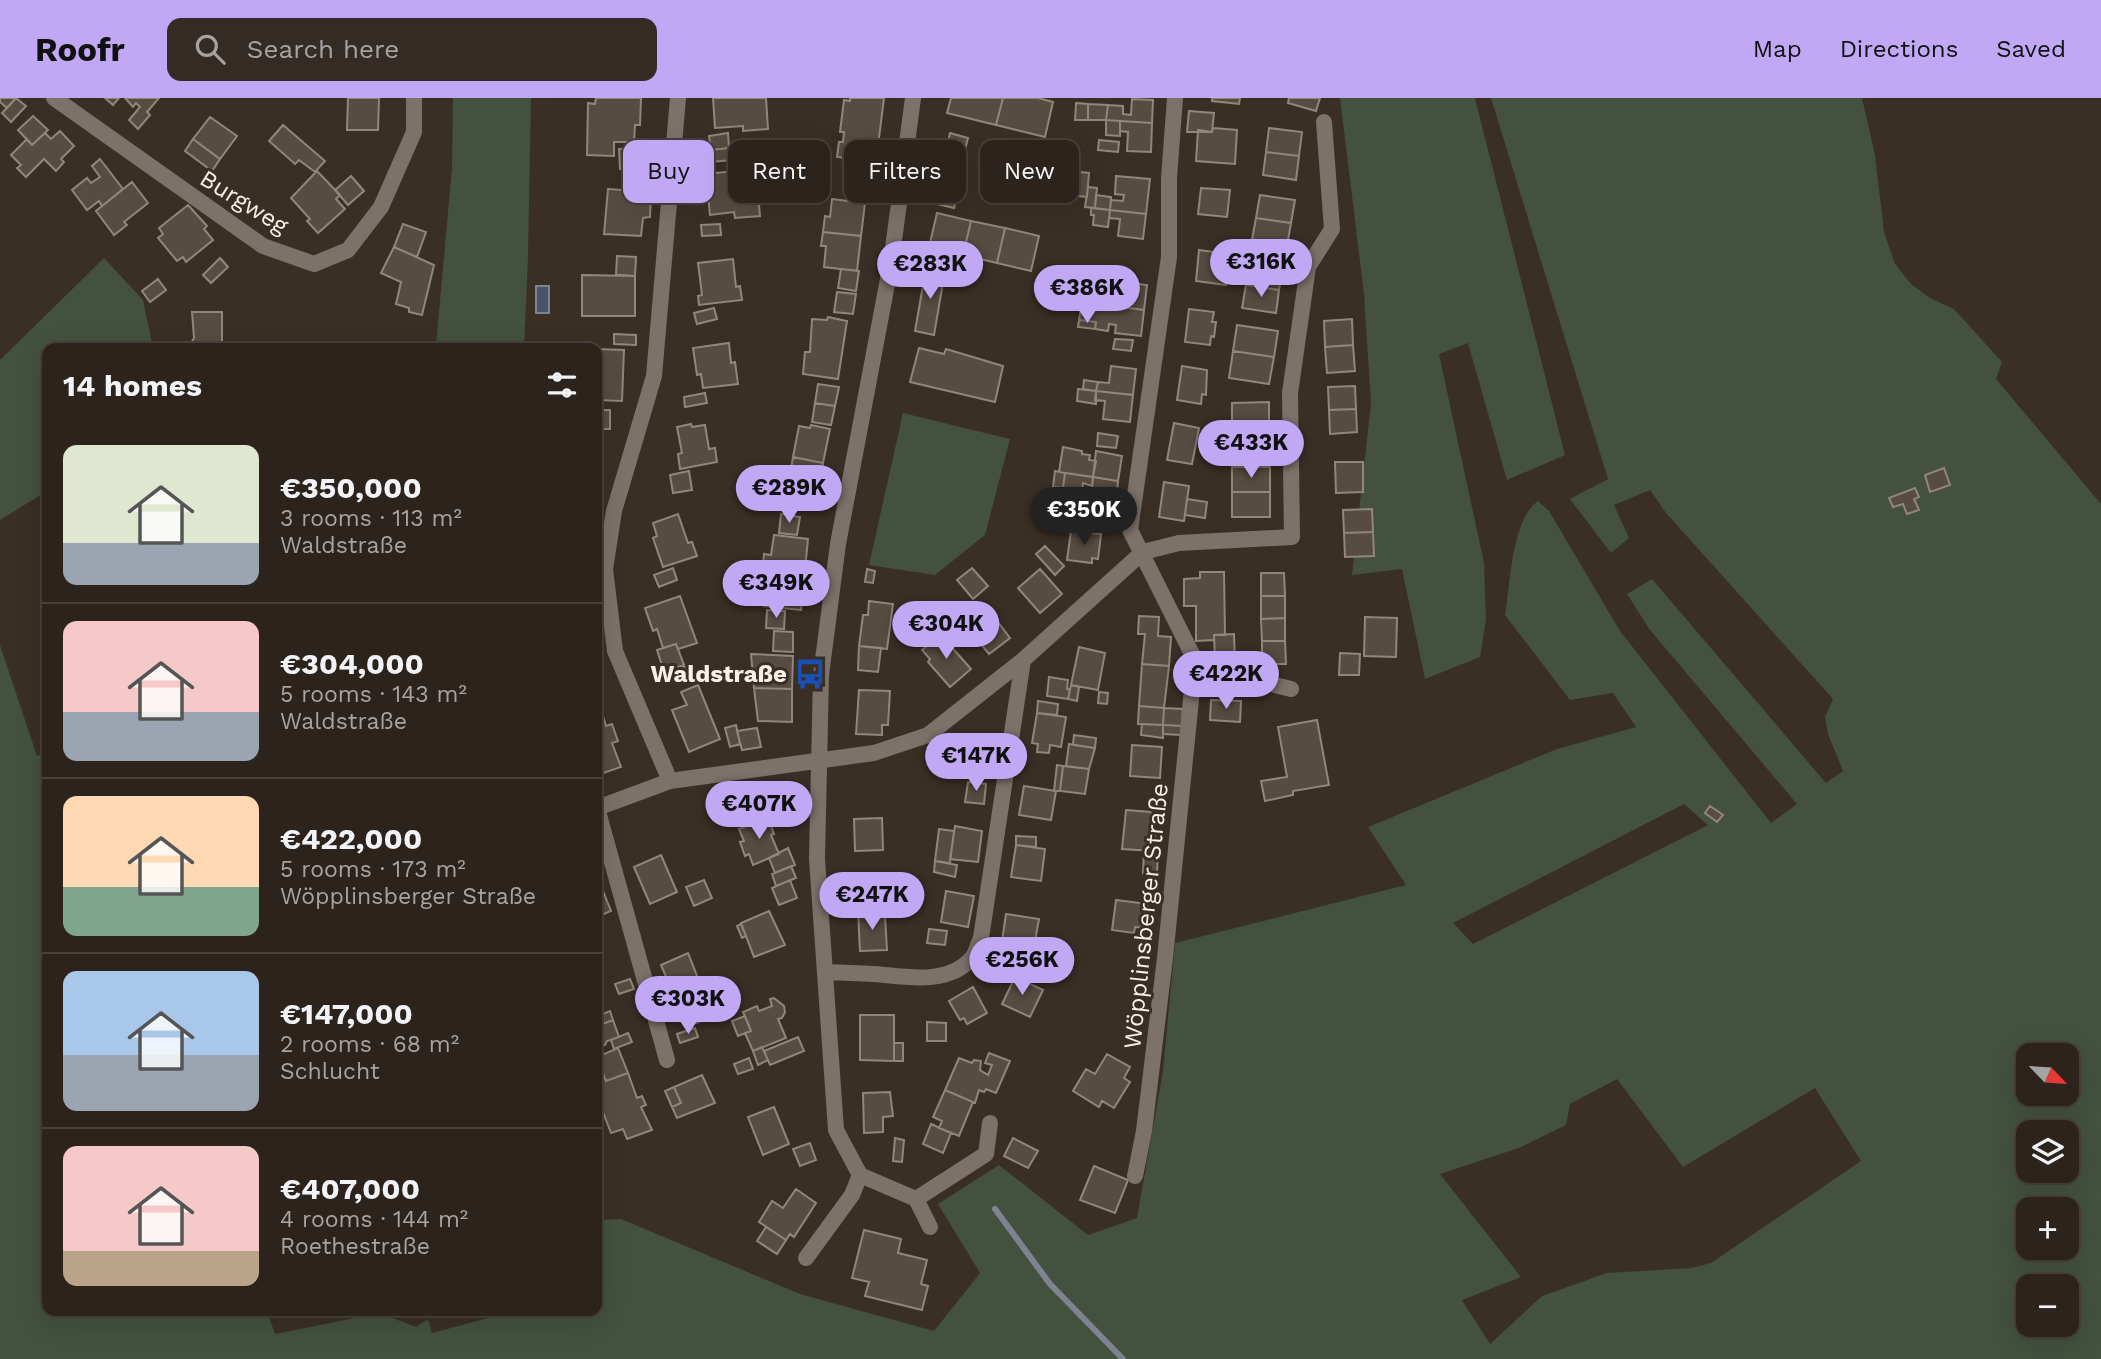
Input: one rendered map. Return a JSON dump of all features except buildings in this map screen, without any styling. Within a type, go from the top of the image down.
[{"type":"street","name":"Burgweg","points":[[54,98],[263,246],[314,264],[348,250],[381,207],[414,132],[414,98]]},
{"type":"street","points":[[670,781],[615,651],[605,569],[614,511],[654,376],[678,98]]},
{"type":"street","points":[[913,98],[891,263],[838,544],[821,675],[817,859],[836,1130],[860,1175],[916,1199],[930,1227]]},
{"type":"street","points":[[1175,98],[1169,178],[1169,257],[1130,530],[1195,660],[1234,675],[1291,689]]},
{"type":"street","points":[[602,806],[670,781],[874,753],[928,735],[1023,660],[1143,552],[1179,543],[1292,537],[1290,394],[1308,267],[1332,229],[1324,122]]},
{"type":"street","points":[[411,139],[428,143]]},
{"type":"street","points":[[825,972],[909,979],[942,975],[956,970],[973,957],[981,938],[1023,660]]},
{"type":"street","name":"Wöpplinsberger Straße","points":[[1135,1176],[1144,1131],[1165,958],[1195,660]]},
{"type":"street","points":[[602,826],[667,1060]]},
{"type":"street","points":[[916,1199],[986,1154],[990,1123]]},
{"type":"street","points":[[806,1258],[852,1195],[860,1175]]},
{"type":"green space","points":[[453,98],[531,98],[524,343],[436,343],[452,168]]},
{"type":"green space","points":[[1340,98],[1475,98],[1565,455],[1507,480],[1468,343],[1439,354],[1484,563],[1486,619],[1480,657],[1425,679],[1402,569],[1352,575],[1371,403],[1364,294]]},
{"type":"green space","points":[[1491,98],[1862,98],[1875,155],[1884,232],[1895,264],[1911,284],[1930,298],[1954,309],[2002,362],[1996,379],[2101,504],[2101,1359],[0,1359],[0,645],[37,756],[42,754],[42,1316],[269,1316],[275,1334],[365,1316],[390,1317],[416,1327],[428,1319],[432,1333],[496,1316],[602,1316],[602,1220],[621,1219],[800,1294],[934,1331],[980,1273],[938,1204],[999,1165],[1088,1235],[1137,1218],[1163,1071],[1175,943],[1406,885],[1368,827],[1557,749],[1636,727],[1613,693],[1570,700],[1505,615],[1517,537],[1529,510],[1538,501],[1549,511],[1620,631],[1771,823],[1797,804],[1650,630],[1627,594],[1652,579],[1826,783],[1843,771],[1828,734],[1825,717],[1833,699],[1666,513],[1650,490],[1614,505],[1629,538],[1611,553],[1570,499],[1608,479]],"holes":[[[1684,804],[1708,825],[1473,944],[1453,923]],[[1617,1079],[1683,1167],[1815,1088],[1861,1161],[1711,1263],[1691,1268],[1607,1273],[1542,1296],[1490,1344],[1462,1300],[1521,1277],[1440,1174],[1519,1148],[1566,1125],[1570,1104]]]},
{"type":"green space","points":[[104,258],[143,300],[152,343],[42,343],[42,494],[0,520],[0,360]]},
{"type":"green space","points":[[903,413],[1010,439],[985,535],[935,575],[869,565]]},
{"type":"water","points":[[536,286],[549,286],[549,313],[536,313]]},
{"type":"waterway","points":[[995,1209],[1050,1284],[1123,1359]]},
{"type":"place","name":"Waldstraße","points":[[810,674]]}]
